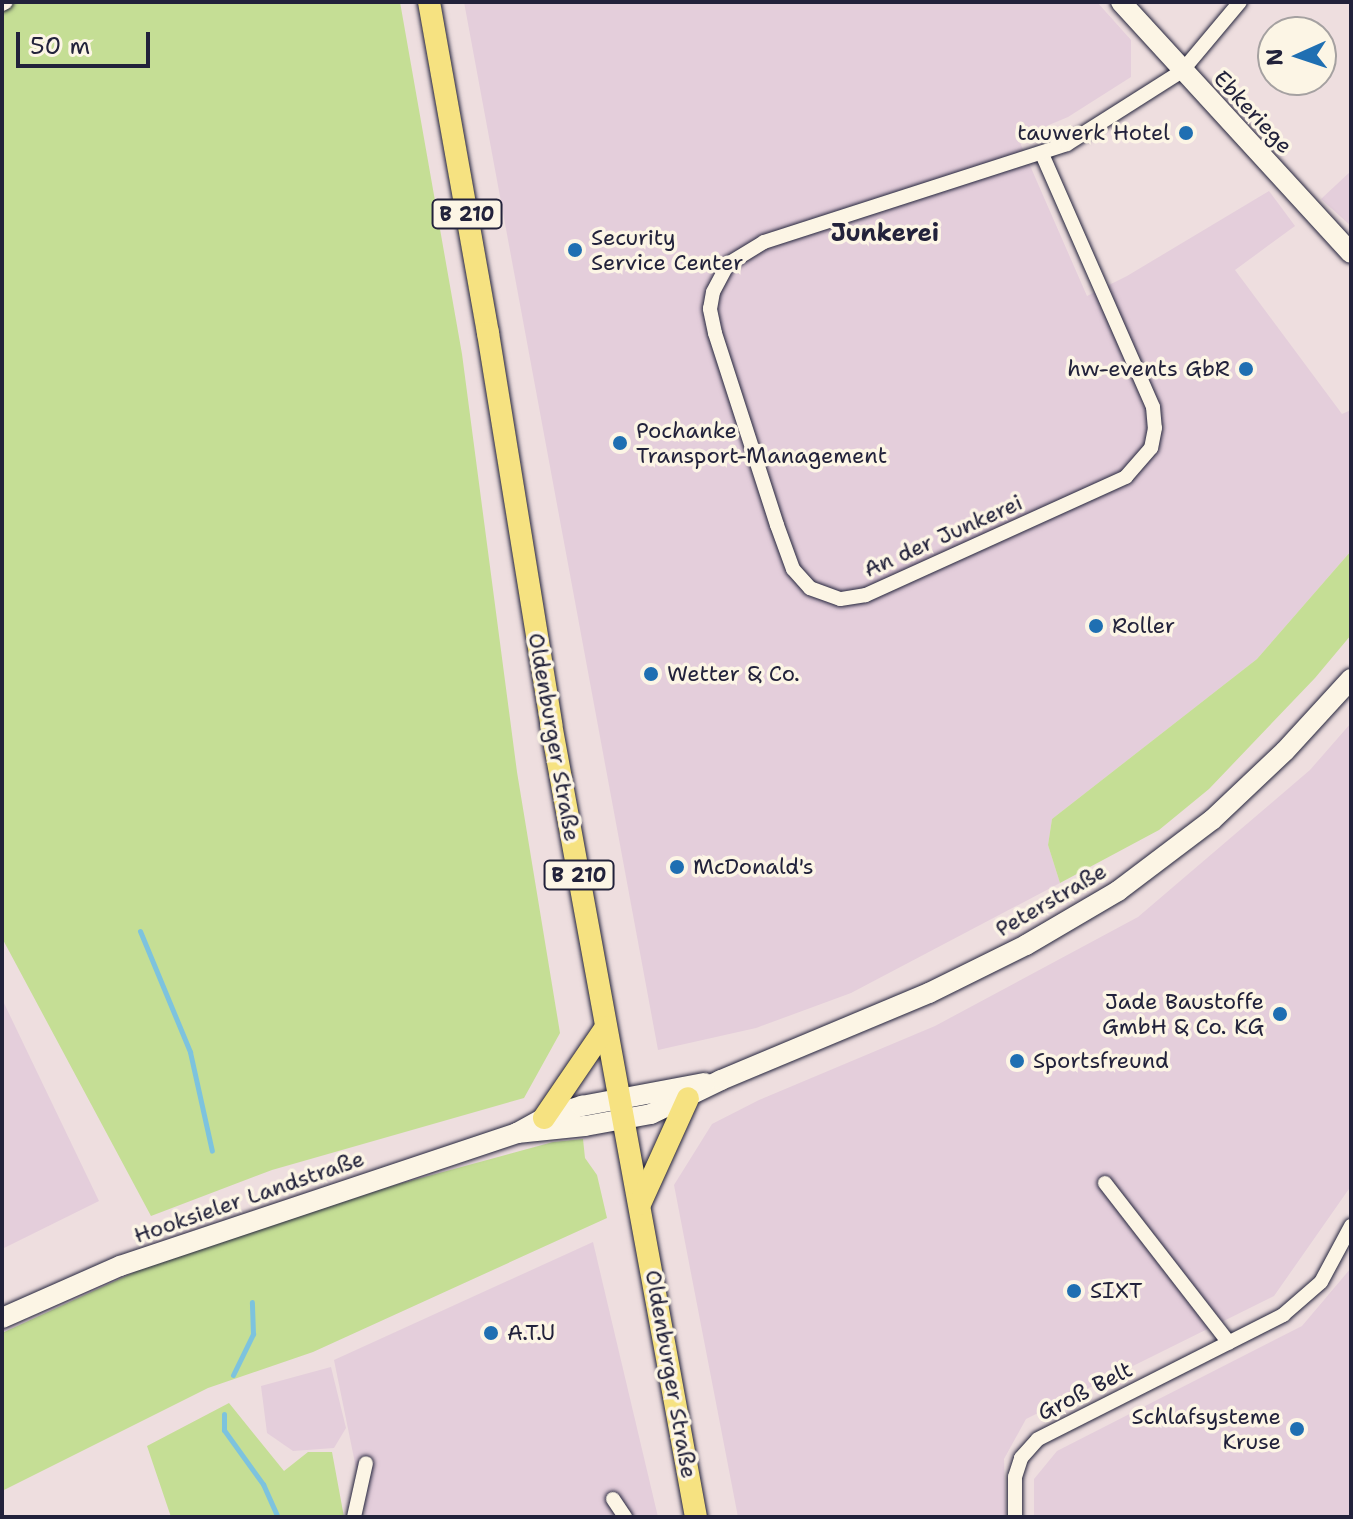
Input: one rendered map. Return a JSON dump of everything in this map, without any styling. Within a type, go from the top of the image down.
[{"type":"main road","name":"Oldenburger Straße","points":[[429,2],[606,1027],[696,1517]]},
{"type":"main road","name":"Ebkeriege","points":[[1121,2],[1351,253]]},
{"type":"main road","name":"Peterstraße","points":[[622,1110],[721,1080],[929,993],[1026,945],[1118,891],[1212,820],[1285,751],[1351,679]]},
{"type":"main road","points":[[544,1118],[606,1027]]},
{"type":"main road","name":"Peterstraße","points":[[622,1110],[651,1114],[721,1080]]},
{"type":"main road","points":[[640,1204],[688,1098]]},
{"type":"main road","name":"Hooksieler Landstraße","points":[[517,1133],[544,1118],[622,1110]]},
{"type":"main road","name":"Hooksieler Landstraße","points":[[2,1318],[120,1266],[517,1133],[622,1110]]},
{"type":"street","name":"An der Junkerei","points":[[1042,154],[1153,407],[1155,428],[1151,448],[1126,477],[866,595],[840,599],[810,588],[793,569],[715,333],[710,309],[718,277],[739,254],[764,242],[1042,154],[1091,131],[1182,71],[1240,2]]},
{"type":"street","points":[[1105,1183],[1229,1343]]},
{"type":"street","name":"Groß Belt","points":[[1015,1517],[1015,1477],[1021,1458],[1038,1439],[1283,1315],[1321,1282],[1351,1226]]},
{"type":"street","points":[[354,1517],[366,1463]]},
{"type":"street","points":[[613,1499],[625,1517]]},
{"type":"shaded area","points":[[464,2],[1097,2],[1131,40],[1131,77],[1068,117],[1018,138],[1087,296],[1127,276],[1269,191],[1295,226],[1235,270],[1342,414],[1351,410],[1351,551],[1257,659],[1052,819],[1048,845],[1060,883],[851,993],[756,1028],[658,1050]]},
{"type":"shaded area","points":[[1351,171],[1351,226],[1321,199]]},
{"type":"shaded area","points":[[1351,723],[1351,1186],[1274,1296],[1026,1419],[1004,1459],[1006,1517],[738,1517],[674,1185],[712,1124],[759,1100],[935,1026],[1138,917],[1310,770]]},
{"type":"shaded area","points":[[2,999],[99,1201],[2,1249]]},
{"type":"shaded area","points":[[593,1242],[658,1517],[366,1517],[334,1360]]},
{"type":"shaded area","points":[[1351,1268],[1351,1517],[1034,1517],[1034,1479],[1057,1451],[1302,1326]]},
{"type":"shaded area","points":[[331,1367],[346,1428],[334,1448],[293,1451],[267,1433],[261,1386]]},
{"type":"green space","points":[[2,2],[400,2],[462,354],[517,772],[560,1033],[524,1098],[272,1170],[151,1216],[2,938]]},
{"type":"green space","points":[[1351,551],[1351,635],[1315,678],[1209,789],[1159,830],[1060,883],[1048,845],[1052,819],[1257,659]]},
{"type":"green space","points":[[583,1139],[585,1158],[597,1175],[607,1218],[313,1352],[208,1388],[2,1491],[2,1333],[137,1271],[233,1238],[395,1185],[553,1142]]},
{"type":"green space","points":[[229,1403],[284,1471],[308,1452],[332,1452],[344,1517],[171,1517],[147,1446]]},
{"type":"waterway","points":[[140,931],[190,1052],[212,1151]]},
{"type":"waterway","points":[[233,1375],[253,1334],[252,1302]]},
{"type":"waterway","points":[[224,1414],[224,1430],[263,1484],[278,1517]]},
{"type":"place","name":"tauwerk Hotel","points":[[1186,133]]},
{"type":"place","name":"Security Service Center","points":[[575,250]]},
{"type":"place","name":"hw-events GbR","points":[[1246,369]]},
{"type":"place","name":"Pochanke Transport-Management","points":[[620,443]]},
{"type":"place","name":"Roller","points":[[1096,626]]},
{"type":"place","name":"Wetter & Co.","points":[[651,674]]},
{"type":"place","name":"McDonald's","points":[[677,867]]},
{"type":"place","name":"Jade Baustoffe GmbH & Co. KG","points":[[1280,1014]]},
{"type":"place","name":"Sportsfreund","points":[[1017,1061]]},
{"type":"place","name":"SIXT","points":[[1074,1291]]},
{"type":"place","name":"A.T.U","points":[[491,1333]]},
{"type":"place","name":"Schlafsysteme Kruse","points":[[1297,1429]]},
{"type":"district","name":"Junkerei","points":[[885,234]]}]
